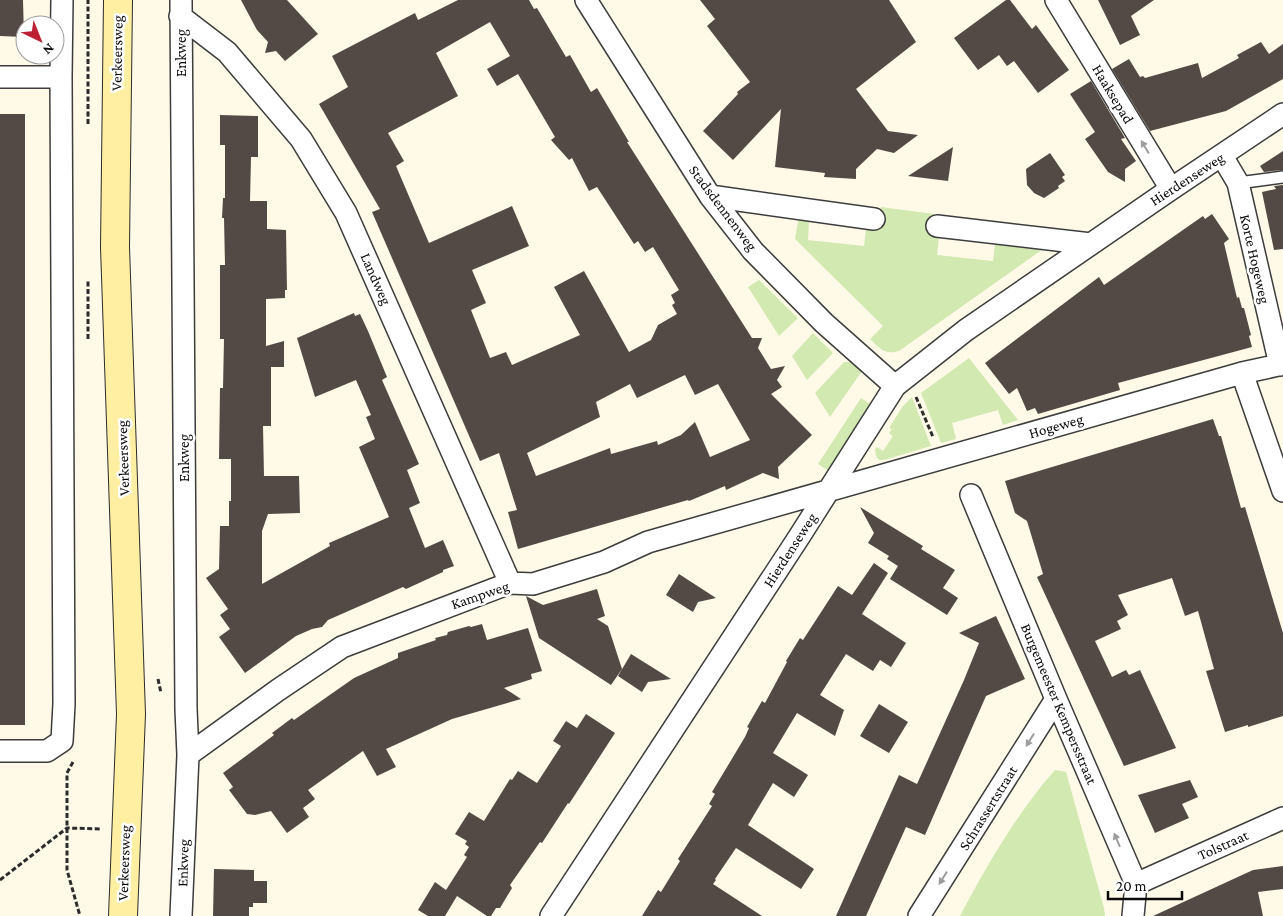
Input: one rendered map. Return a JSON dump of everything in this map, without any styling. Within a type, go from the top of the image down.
[{"type":"main road","name":"Verkeersweg","points":[[118,0],[115,247],[131,714],[123,916]]},
{"type":"street","points":[[0,751],[47,752],[62,741],[64,704],[62,0]]},
{"type":"street","name":"Stadsdennenweg","points":[[586,0],[710,196],[753,251],[817,316],[901,381]]},
{"type":"street","name":"Haaksepad","points":[[1056,0],[1171,189]]},
{"type":"street","name":"Landweg","points":[[180,8],[227,52],[301,139],[346,213],[510,583]]},
{"type":"street","name":"Enkweg","points":[[180,8],[185,699],[188,755],[181,916]]},
{"type":"street","points":[[0,77],[61,77]]},
{"type":"street","name":"Hierdenseweg","points":[[551,916],[901,381],[966,330],[1283,114]]},
{"type":"street","name":"Korte Hogeweg","points":[[1222,156],[1238,183],[1281,364]]},
{"type":"street","points":[[710,196],[874,219]]},
{"type":"street","points":[[937,226],[1091,244]]},
{"type":"street","name":"Hogeweg","points":[[829,490],[1281,364]]},
{"type":"street","points":[[1242,374],[1283,491]]},
{"type":"street","name":"Kampweg","points":[[188,755],[278,690],[342,647],[510,583],[533,584],[604,562],[648,542],[829,490]]},
{"type":"street","name":"Burgemeester Kempersstraat","points":[[971,494],[1056,699],[1136,884],[1133,916]]},
{"type":"street","name":"Schrassertstraat","points":[[919,916],[1056,699]]},
{"type":"street","name":"Tolstraat","points":[[1136,884],[1283,818]]},
{"type":"lane","points":[[1238,183],[1283,177]]},
{"type":"path","points":[[901,381],[942,459]]},
{"type":"path","points":[[0,880],[67,828],[125,830]]},
{"type":"green space","points":[[881,207],[934,214],[931,236],[939,237],[937,255],[993,261],[995,244],[1043,249],[899,351],[886,352],[870,339],[883,326],[795,239],[798,221],[809,221],[808,240],[864,246],[866,228],[878,230]]},
{"type":"green space","points":[[759,280],[798,318],[779,336],[748,287]]},
{"type":"green space","points":[[813,333],[833,353],[807,380],[792,356]]},
{"type":"green space","points":[[969,358],[1018,420],[1003,425],[998,410],[952,423],[956,439],[941,443],[921,393]]},
{"type":"green space","points":[[844,362],[853,362],[862,371],[830,417],[815,393]]},
{"type":"green space","points":[[912,397],[931,446],[879,460],[875,449],[877,447],[883,451],[893,436],[889,433],[892,429],[889,428],[903,406]]},
{"type":"green space","points":[[861,398],[873,406],[830,472],[818,464]]},
{"type":"green space","points":[[1055,770],[1066,772],[1105,916],[960,916],[1003,840]]},
{"type":"building","points":[[0,0],[23,0],[23,15],[15,15],[15,37],[0,36]]},
{"type":"building","points":[[241,0],[287,0],[318,34],[285,61],[276,51],[265,53],[268,42],[257,30]]},
{"type":"building","points":[[458,0],[529,0],[534,9],[537,8],[566,57],[570,55],[591,92],[597,88],[629,142],[627,142],[752,338],[762,338],[758,348],[771,369],[785,366],[777,380],[782,387],[771,394],[812,435],[778,467],[779,479],[763,473],[726,490],[725,486],[689,501],[518,549],[508,512],[517,510],[499,453],[480,461],[372,212],[380,209],[319,104],[348,87],[332,56],[415,13],[418,20]],"holes":[[[490,22],[510,56],[487,69],[497,86],[518,74],[555,137],[551,140],[569,160],[572,158],[589,191],[597,187],[634,244],[638,241],[645,252],[653,247],[679,290],[671,295],[675,303],[672,305],[677,314],[658,325],[651,340],[629,352],[584,271],[554,287],[580,335],[512,365],[506,352],[490,358],[471,310],[486,303],[472,270],[529,246],[512,206],[429,243],[396,166],[404,161],[388,133],[458,96],[436,53]],[[685,375],[695,395],[718,384],[750,440],[710,457],[695,422],[681,435],[658,445],[657,441],[611,454],[610,448],[536,476],[527,453],[600,417],[596,402],[630,384],[637,398]]]},
{"type":"building","points":[[700,0],[889,0],[916,42],[856,89],[888,131],[918,135],[894,153],[877,149],[856,169],[856,179],[824,177],[825,173],[775,167],[781,109],[733,160],[703,131],[738,94],[737,92],[750,82],[707,26],[715,19]]},
{"type":"building","points":[[1006,0],[1010,0],[1032,29],[1036,25],[1069,70],[1038,93],[1014,61],[1007,66],[999,55],[978,70],[954,38]]},
{"type":"building","points":[[1098,0],[1154,0],[1131,16],[1140,35],[1120,45]]},
{"type":"building","points":[[1261,42],[1269,54],[1283,44],[1283,79],[1226,111],[1150,131],[1112,69],[1129,59],[1140,77],[1143,76],[1145,78],[1198,63],[1202,78],[1239,58],[1237,55]]},
{"type":"building","points":[[1091,81],[1125,138],[1121,139],[1136,161],[1125,169],[1125,182],[1108,172],[1085,139],[1095,132],[1070,94]]},
{"type":"building","points":[[0,114],[25,114],[25,725],[0,725]]},
{"type":"building","points":[[220,115],[258,116],[258,157],[251,157],[250,201],[267,201],[267,229],[286,230],[287,290],[285,290],[285,298],[266,299],[266,346],[284,341],[284,367],[271,367],[271,426],[263,426],[264,476],[299,476],[300,513],[268,514],[262,531],[262,584],[330,546],[329,543],[389,517],[359,447],[375,439],[366,417],[371,415],[356,380],[315,397],[297,338],[354,313],[355,316],[360,314],[368,331],[387,377],[382,380],[419,464],[407,470],[420,503],[409,508],[425,548],[443,540],[454,566],[406,589],[403,587],[328,620],[322,627],[296,636],[245,673],[219,637],[230,629],[220,615],[228,609],[206,578],[219,569],[220,526],[229,526],[229,501],[231,501],[231,459],[219,459],[220,388],[223,388],[224,339],[220,339],[220,265],[225,265],[224,218],[222,218],[223,198],[225,198],[225,145],[220,145]]},
{"type":"building","points":[[953,147],[948,181],[908,176]]},
{"type":"building","points":[[1283,151],[1283,170],[1264,172],[1260,166]]},
{"type":"building","points":[[1050,153],[1065,175],[1062,177],[1065,181],[1058,186],[1059,188],[1044,198],[1034,193],[1027,185],[1026,169]]},
{"type":"building","points":[[1283,185],[1283,249],[1274,250],[1262,192],[1276,189],[1274,186]]},
{"type":"building","points":[[1212,214],[1229,239],[1224,243],[1237,298],[1239,297],[1242,308],[1244,308],[1252,347],[1118,383],[1120,390],[1038,414],[1035,408],[1027,411],[1017,388],[1009,394],[985,363],[1099,277],[1104,285],[1203,216],[1205,219]]},
{"type":"building","points":[[1213,419],[1219,436],[1221,436],[1241,508],[1245,507],[1283,633],[1283,716],[1225,732],[1206,671],[1214,669],[1198,611],[1185,616],[1172,578],[1118,595],[1128,615],[1117,621],[1121,629],[1095,641],[1112,677],[1126,670],[1129,675],[1140,670],[1176,748],[1124,766],[1037,577],[1043,574],[1027,521],[1015,513],[1005,481]]},
{"type":"building","points":[[860,507],[923,546],[921,549],[955,570],[943,588],[958,598],[947,615],[890,579],[898,566],[887,559],[889,556],[868,543],[874,533]]},
{"type":"building","points":[[874,563],[888,573],[862,614],[906,643],[891,667],[880,660],[873,671],[846,654],[820,695],[844,710],[835,736],[797,713],[773,753],[808,775],[794,797],[773,783],[748,825],[814,869],[801,889],[736,848],[713,884],[762,916],[642,916],[658,890],[661,892],[680,861],[678,859],[712,806],[709,804],[715,794],[712,792],[745,737],[749,728],[747,727],[762,701],[765,703],[800,638],[803,640],[838,586],[852,595]]},
{"type":"building","points":[[679,574],[716,598],[698,602],[693,612],[666,595]]},
{"type":"building","points":[[597,589],[605,616],[597,619],[608,626],[622,669],[611,685],[539,638],[526,596],[543,605]]},
{"type":"building","points":[[996,616],[1025,679],[986,696],[925,835],[906,827],[866,916],[836,916],[899,775],[917,784],[964,680],[979,643],[959,633]]},
{"type":"building","points":[[482,624],[487,640],[528,628],[542,671],[531,674],[532,679],[504,688],[521,699],[452,719],[386,749],[396,767],[377,776],[363,751],[308,790],[315,799],[303,808],[309,817],[287,833],[271,811],[255,815],[247,814],[229,790],[233,787],[223,773],[274,735],[272,733],[292,718],[294,720],[354,678],[398,658],[398,653],[436,640],[435,638],[447,635],[448,632]]},
{"type":"building","points":[[631,654],[671,679],[648,682],[642,692],[618,676]]},
{"type":"building","points":[[879,704],[908,722],[889,753],[860,736]]},
{"type":"building","points":[[586,714],[615,733],[569,804],[510,885],[512,888],[500,908],[496,908],[491,916],[487,916],[457,896],[445,916],[428,916],[418,910],[435,882],[446,890],[467,857],[464,855],[469,847],[465,844],[467,841],[455,834],[469,812],[484,821],[510,779],[512,780],[518,771],[537,783],[561,746],[553,741],[566,721],[577,728]]},
{"type":"building","points":[[1190,780],[1198,797],[1182,804],[1189,818],[1155,833],[1138,795]]},
{"type":"building","points":[[1283,866],[1283,889],[1258,892],[1263,916],[1153,916],[1253,870]]},
{"type":"building","points":[[214,869],[254,870],[254,881],[267,881],[267,903],[253,903],[253,907],[249,907],[249,916],[213,916]]}]
